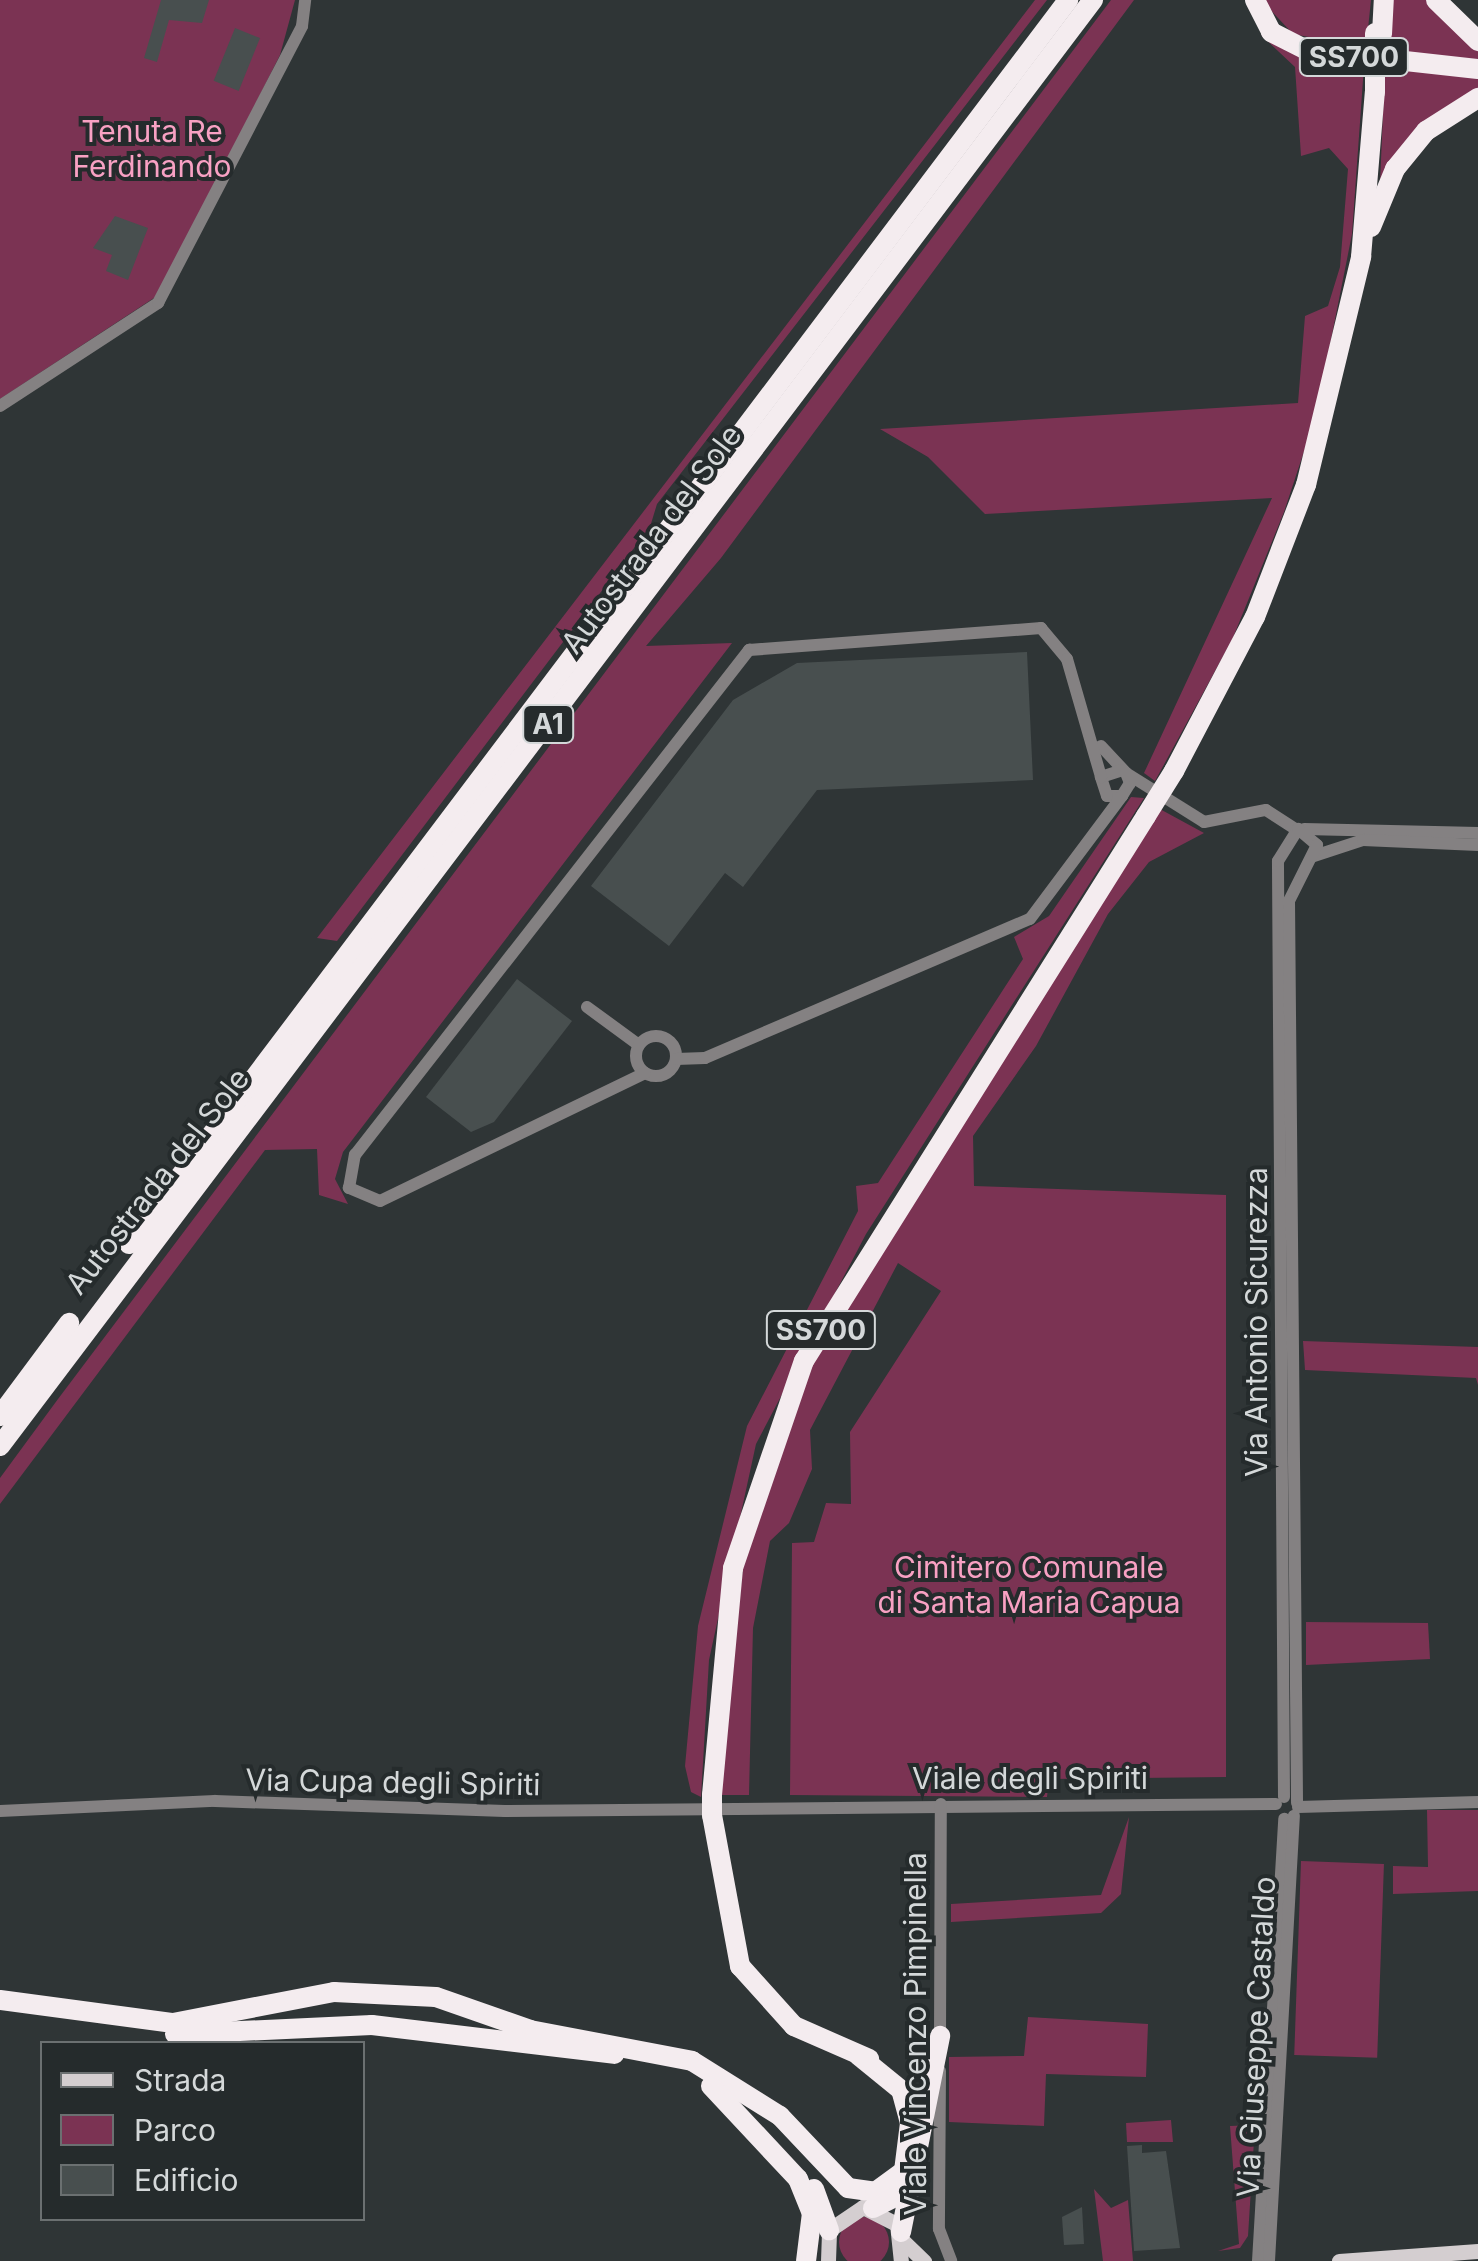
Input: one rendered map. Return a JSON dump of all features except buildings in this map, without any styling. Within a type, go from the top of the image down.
[{"type":"highway","name":"Autostrada del Sole","points":[[0,1416],[1068,0]]},
{"type":"highway","name":"Autostrada del Sole","points":[[0,1446],[1093,0]]},
{"type":"highway","name":"SS700","points":[[1255,0],[1272,32],[1306,50],[1478,70]]},
{"type":"highway","name":"SS700","points":[[919,2154],[903,2080],[779,2016],[740,1966],[712,1805],[720,1639],[777,1424],[886,1217],[1174,771],[1294,521],[1361,258],[1381,0]]},
{"type":"highway","points":[[1436,0],[1478,40]]},
{"type":"highway","points":[[1361,258],[1395,170],[1426,131],[1478,98]]},
{"type":"highway","points":[[0,2000],[172,2023],[334,1992],[436,1997],[530,2030],[692,2061],[807,2144],[836,2178],[862,2192],[884,2190],[904,2171],[908,2105],[858,2055]]},
{"type":"highway","points":[[0,2011],[179,2034],[372,2025],[548,2053],[637,2056],[726,2096],[816,2191],[823,2253]]},
{"type":"highway","points":[[902,2237],[940,2036]]},
{"type":"highway","points":[[919,2154],[940,2137]]},
{"type":"highway","points":[[807,2144],[839,2196],[868,2208],[911,2188]]},
{"type":"highway","points":[[782,2155],[812,2214],[823,2253]]},
{"type":"main road","points":[[823,2253],[868,2208],[924,2261]]},
{"type":"main road","points":[[901,2261],[902,2237]]},
{"type":"main road","points":[[1339,2261],[1478,2251]]},
{"type":"street","points":[[0,406],[158,303],[302,26],[305,0]]},
{"type":"street","points":[[676,1059],[664,1075],[645,1073],[380,1201],[349,1188],[355,1155],[749,650],[1032,626],[1061,647],[1096,740],[1101,783],[1099,822]]},
{"type":"street","points":[[1096,740],[1124,772],[1204,822],[1266,810],[1316,840],[1309,859]]},
{"type":"street","points":[[1101,783],[1124,772]]},
{"type":"street","points":[[676,1059],[704,1058],[1030,918],[1099,822],[1124,795],[1124,772]]},
{"type":"street","points":[[1101,783],[1124,795],[1152,791]]},
{"type":"street","points":[[1299,829],[1478,833]]},
{"type":"street","points":[[1299,829],[1283,848],[1309,859],[1363,840],[1478,845]]},
{"type":"street","name":"Via Antonio Sicurezza","points":[[1283,848],[1289,1808]]},
{"type":"street","name":"Via Antonio Sicurezza","points":[[1289,1808],[1290,902],[1309,859]]},
{"type":"street","points":[[587,1007],[638,1046],[645,1073]]},
{"type":"street","points":[[638,1046],[662,1037],[676,1059]]},
{"type":"street","name":"Via Cupa degli Spiriti","points":[[0,1811],[215,1801],[504,1812],[785,1803]]},
{"type":"street","name":"Viale degli Spiriti","points":[[785,1803],[1289,1808],[1478,1802]]},
{"type":"street","name":"Viale Vincenzo Pimpinella","points":[[940,1804],[939,2229],[951,2261]]},
{"type":"street","name":"Via Giuseppe Castaldo","points":[[1258,2261],[1289,1808]]},
{"type":"street","name":"Via Giuseppe Castaldo","points":[[1269,2261],[1289,1808]]},
{"type":"green space","name":"Tenuta Re Ferdinando","points":[[0,0],[295,0],[280,55],[160,294],[0,399]]},
{"type":"green space","points":[[1035,0],[1047,0],[657,504],[650,527],[337,941],[317,938]]},
{"type":"green space","points":[[1111,0],[1134,0],[721,558],[646,646],[732,643],[343,1152],[335,1179],[348,1204],[319,1195],[317,1149],[265,1150],[0,1504],[0,1478],[58,1399]]},
{"type":"green space","points":[[1261,0],[1371,0],[1366,48],[1293,34]]},
{"type":"green space","points":[[1391,0],[1428,0],[1478,47],[1478,61],[1387,51]]},
{"type":"green space","points":[[1261,35],[1308,59],[1364,66],[1352,234],[1316,415],[1284,512],[1232,640],[1155,781],[1144,773],[1272,498],[985,514],[928,457],[880,429],[1298,403],[1305,316],[1328,306],[1340,267],[1348,169],[1329,148],[1301,156],[1295,67]]},
{"type":"green space","points":[[1385,67],[1478,76],[1478,91],[1380,183]]},
{"type":"green space","points":[[1131,797],[1144,798],[866,1234],[756,1444],[709,1660],[701,1797],[691,1792],[685,1766],[698,1626],[747,1426],[858,1211],[856,1186],[878,1183],[1023,959],[1014,937],[1049,916]]},
{"type":"green space","name":"Cimitero Comunale di Santa Maria Capua","points":[[1158,808],[1204,833],[1149,862],[1108,914],[1036,1046],[973,1136],[974,1186],[1226,1195],[1226,1777],[1049,1779],[1047,1797],[790,1795],[792,1543],[814,1542],[826,1503],[851,1504],[850,1432],[941,1291],[898,1263],[810,1430],[812,1469],[789,1523],[770,1541],[753,1628],[749,1795],[719,1795],[745,1548],[784,1426],[824,1338]]},
{"type":"green space","points":[[1303,1341],[1478,1347],[1478,1385],[1476,1378],[1305,1370]]},
{"type":"green space","points":[[1306,1622],[1428,1623],[1430,1659],[1306,1665]]},
{"type":"green space","points":[[1427,1810],[1478,1810],[1478,1891],[1393,1894],[1393,1866],[1428,1867]]},
{"type":"green space","points":[[1129,1817],[1121,1894],[1101,1913],[951,1922],[951,1904],[1101,1895]]},
{"type":"green space","points":[[1301,1861],[1384,1864],[1377,2058],[1294,2055]]},
{"type":"green space","points":[[1028,2017],[1148,2024],[1146,2077],[1046,2074],[1044,2126],[949,2122],[949,2057],[1024,2056]]},
{"type":"green space","points":[[1171,2120],[1173,2142],[1127,2142],[1126,2123]]},
{"type":"green space","points":[[1255,2125],[1248,2236],[1240,2248],[1218,2251],[1239,2244],[1230,2126]]},
{"type":"green space","points":[[1094,2189],[1111,2208],[1128,2200],[1133,2261],[1103,2261]]},
{"type":"green space","points":[[855,2219],[873,2219],[887,2233],[887,2251],[877,2262],[851,2262],[841,2251],[841,2233]]}]
